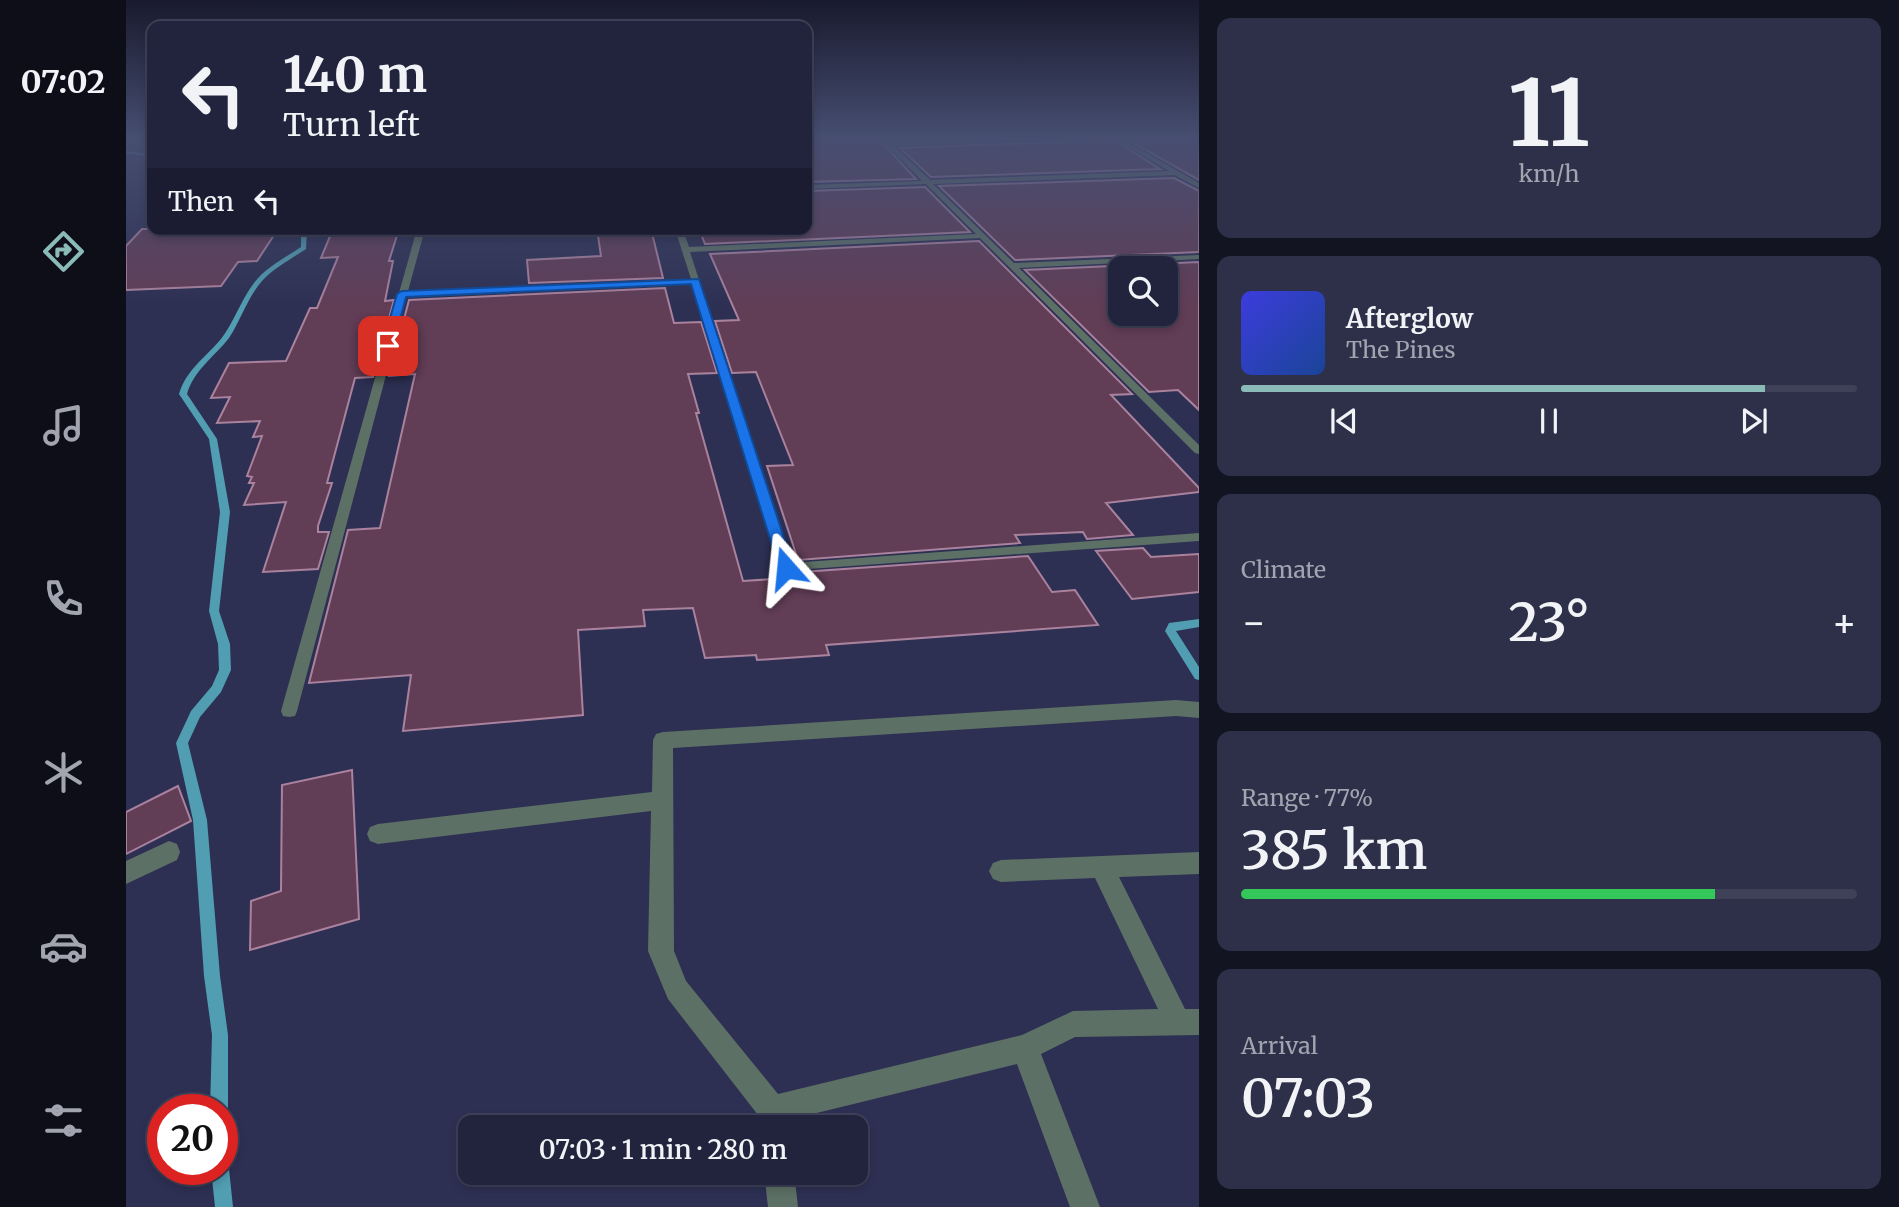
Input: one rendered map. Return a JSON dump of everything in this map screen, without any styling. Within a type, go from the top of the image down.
[{"type":"street","points":[[770,1115],[677,990],[661,951],[663,740],[1176,708],[1199,710]]},
{"type":"street","points":[[378,834],[661,800]]},
{"type":"street","points":[[126,873],[169,852]]},
{"type":"street","points":[[1000,871],[1199,863]]},
{"type":"street","points":[[787,1115],[1025,1048],[1073,1024],[1188,1023],[1102,867]]},
{"type":"street","points":[[1025,1048],[1085,1207]]},
{"type":"street","points":[[780,1185],[783,1207]]},
{"type":"lane","points":[[940,194],[1199,451]]},
{"type":"lane","points":[[289,710],[419,235]]},
{"type":"lane","points":[[681,235],[786,568],[1199,537]]},
{"type":"lane","points":[[685,250],[982,236]]},
{"type":"lane","points":[[1012,266],[1199,257]]},
{"type":"lane","points":[[402,294],[695,281]]},
{"type":"building","points":[[812,194],[932,194],[970,232],[705,244],[701,235],[812,235]]},
{"type":"building","points":[[948,194],[1199,194],[1199,252],[1015,260]]},
{"type":"building","points":[[142,229],[147,229],[147,235],[274,235],[257,261],[238,262],[221,286],[126,290],[126,246]]},
{"type":"building","points":[[331,235],[397,235],[389,261],[393,261],[385,301],[394,300],[373,377],[355,378],[327,483],[332,483],[318,526],[318,532],[329,532],[318,569],[263,572],[286,502],[244,505],[254,483],[249,483],[252,477],[247,476],[262,436],[253,437],[260,421],[217,423],[230,397],[211,398],[229,363],[286,361],[310,308],[317,308],[338,257],[321,258]]},
{"type":"building","points":[[598,235],[652,235],[663,278],[529,283],[527,260],[601,256]]},
{"type":"building","points":[[979,241],[1132,394],[1111,395],[1199,488],[1199,492],[1106,503],[1133,535],[1087,539],[1083,532],[1015,535],[1020,543],[798,560],[767,466],[793,465],[756,372],[732,373],[715,321],[739,320],[710,254]]},
{"type":"building","points":[[1199,262],[1199,410],[1178,390],[1149,392],[1025,270],[1108,266],[1108,326],[1178,326],[1178,263]]},
{"type":"building","points":[[665,288],[674,323],[701,322],[717,373],[688,374],[699,413],[696,413],[743,581],[804,577],[802,572],[1028,556],[1052,592],[1075,590],[1098,625],[826,645],[829,655],[757,660],[756,655],[705,658],[693,608],[643,610],[645,626],[578,630],[583,715],[403,731],[411,675],[309,683],[348,530],[380,528],[415,374],[389,376],[409,300]]},
{"type":"building","points":[[1143,548],[1151,557],[1199,554],[1199,592],[1132,599],[1096,551]]},
{"type":"building","points":[[352,770],[359,919],[250,950],[251,901],[281,891],[282,785]]},
{"type":"building","points":[[178,786],[191,821],[126,854],[126,812]]},
{"type":"waterway","points":[[219,1094],[220,1035],[212,976],[200,820],[182,743],[195,714],[217,689],[225,670],[224,644],[214,611],[225,512],[213,439],[183,394],[189,378],[224,339],[260,280],[304,248],[304,235]]},
{"type":"waterway","points":[[1199,623],[1173,626],[1170,631],[1199,676]]},
{"type":"waterway","points":[[222,1185],[224,1207]]},
{"type":"route","points":[[388,346],[402,294],[695,281],[786,568]]}]
